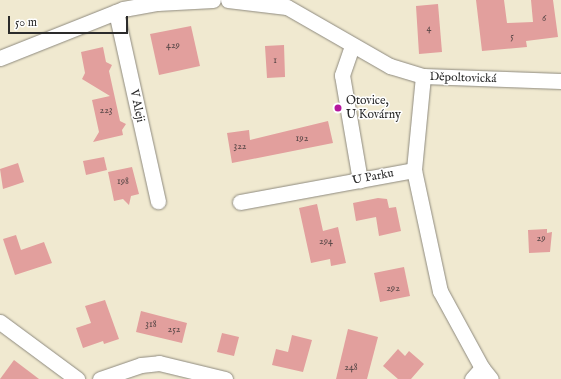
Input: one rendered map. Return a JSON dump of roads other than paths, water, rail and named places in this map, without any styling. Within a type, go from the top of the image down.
[{"type":"street","points":[[0,58],[116,12],[157,3],[213,0]]},
{"type":"street","name":"Děpoltovická","points":[[228,0],[285,3],[352,46],[390,66],[423,76],[561,81]]},
{"type":"street","name":"V Aleji","points":[[116,12],[158,201]]},
{"type":"street","points":[[352,46],[342,75],[360,180]]},
{"type":"street","points":[[423,76],[414,170],[440,291],[486,373],[472,379]]},
{"type":"street","name":"U Parku","points":[[240,202],[414,170]]},
{"type":"street","points":[[0,322],[77,379]]},
{"type":"street","points":[[100,379],[142,365],[159,363],[225,379]]},
{"type":"place","name":"Otovice, U Kovárny","points":[[338,108]]}]
